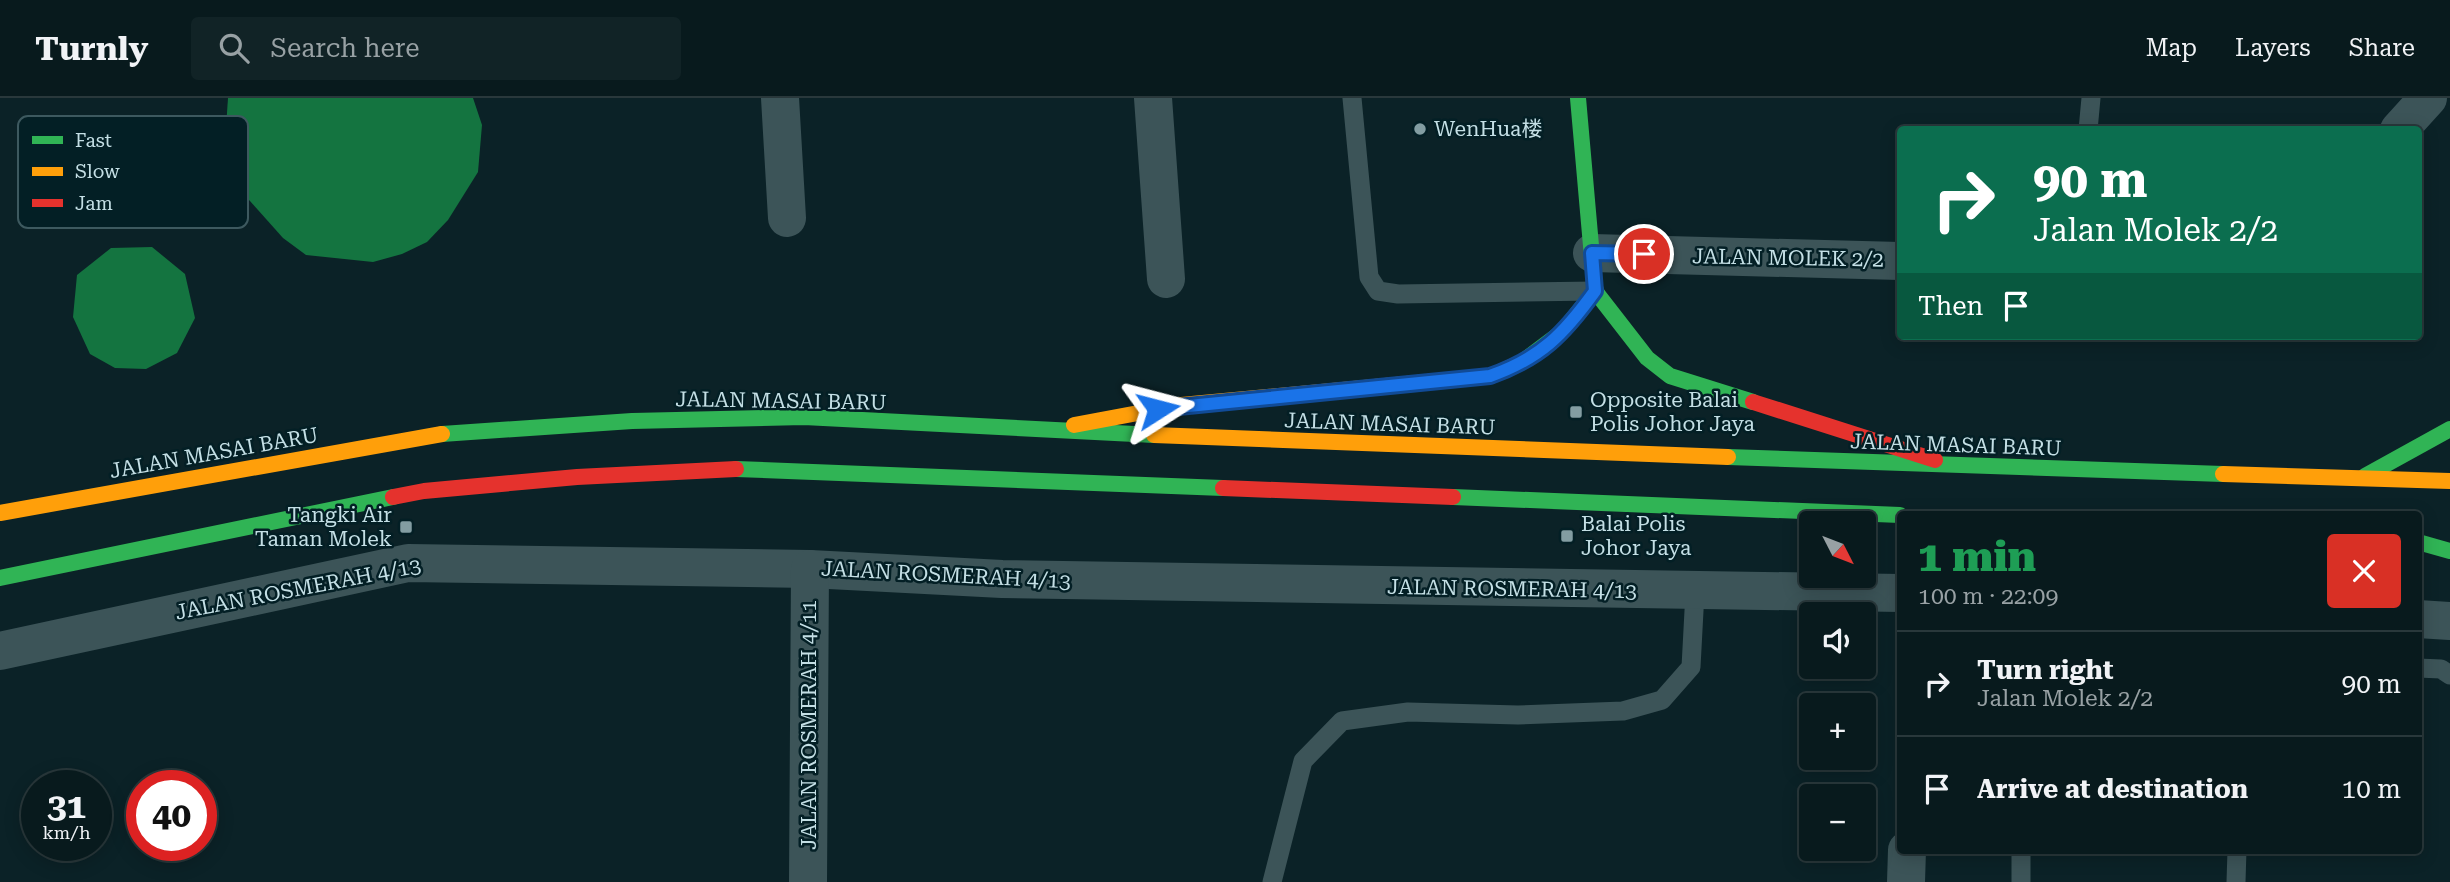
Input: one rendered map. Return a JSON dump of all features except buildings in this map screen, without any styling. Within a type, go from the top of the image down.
[{"type":"main road","points":[[1577,98],[1595,291],[1647,358],[1670,376],[1953,466]]},
{"type":"main road","points":[[1041,431],[1181,405],[1490,376],[1524,364],[1570,326],[1595,291]]},
{"type":"main road","name":"JALAN MASAI BARU","points":[[0,513],[452,432],[632,421],[804,417],[1041,431],[1953,466],[2450,481]]},
{"type":"main road","points":[[2364,477],[2450,429]]},
{"type":"main road","points":[[0,578],[424,491],[577,477],[729,469],[1897,515]]},
{"type":"main road","points":[[2422,532],[2450,533]]},
{"type":"main road","points":[[2422,543],[2450,551]]},
{"type":"street","points":[[780,98],[787,218]]},
{"type":"street","points":[[1153,98],[1166,279]]},
{"type":"street","points":[[2402,126],[2427,98]]},
{"type":"street","name":"JALAN MOLEK 2/2","points":[[1592,253],[1897,261]]},
{"type":"street","name":"JALAN ROSMERAH 4/13","points":[[0,651],[408,562],[810,569],[1002,579],[1695,592],[1897,593]]},
{"type":"street","name":"JALAN ROSMERAH 4/11","points":[[808,882],[810,569]]},
{"type":"street","points":[[2422,619],[2450,621]]},
{"type":"street","points":[[1906,882],[1907,854]]},
{"type":"lane","points":[[1352,98],[1369,277],[1378,291],[1398,294],[1595,291]]},
{"type":"lane","points":[[2088,126],[2091,98]]},
{"type":"lane","points":[[1272,882],[1303,761],[1342,721],[1408,712],[1518,715],[1623,710],[1661,700],[1691,667],[1695,592]]},
{"type":"lane","points":[[2422,668],[2441,669],[2450,676]]},
{"type":"lane","points":[[2021,854],[2021,882]]},
{"type":"lane","points":[[2236,882],[2237,854]]},
{"type":"shaded area","points":[[228,98],[473,98],[482,125],[478,172],[448,220],[427,242],[402,254],[373,262],[306,255],[283,238],[248,199],[248,116],[227,116]]},
{"type":"shaded area","points":[[152,247],[185,274],[195,318],[177,353],[146,369],[115,368],[90,354],[73,317],[77,275],[111,248]]},
{"type":"traffic: fast","points":[[1578,98],[1595,291],[1647,358],[1670,376],[1753,402]]},
{"type":"traffic: fast","points":[[1522,362],[1562,332],[1595,291]]},
{"type":"traffic: fast","points":[[442,434],[632,421],[804,417],[1154,435]]},
{"type":"traffic: fast","points":[[2365,476],[2450,429]]},
{"type":"traffic: fast","points":[[1728,457],[2223,474]]},
{"type":"traffic: fast","points":[[736,469],[1223,488]]},
{"type":"traffic: fast","points":[[0,578],[393,497]]},
{"type":"traffic: fast","points":[[1453,497],[1897,515]]},
{"type":"traffic: fast","points":[[2422,543],[2450,551]]},
{"type":"traffic: slow","points":[[1074,425],[1181,405],[1491,376],[1522,362]]},
{"type":"traffic: slow","points":[[0,513],[442,434]]},
{"type":"traffic: slow","points":[[1154,435],[1728,457]]},
{"type":"traffic: slow","points":[[2223,474],[2450,481]]},
{"type":"traffic: jam","points":[[1753,402],[1935,460]]},
{"type":"traffic: jam","points":[[393,497],[424,491],[577,477],[736,469]]},
{"type":"traffic: jam","points":[[1223,488],[1453,497]]},
{"type":"place","name":"WenHua楼","points":[[1420,129]]},
{"type":"place","name":"Opposite Balai Polis Johor Jaya","points":[[1576,412]]},
{"type":"place","name":"Tangki Air Taman Molek","points":[[406,527]]},
{"type":"place","name":"Balai Polis Johor Jaya","points":[[1567,536]]},
{"type":"route","points":[[1158,409],[1490,376],[1524,364],[1570,326],[1595,291],[1592,253],[1644,254]]}]
